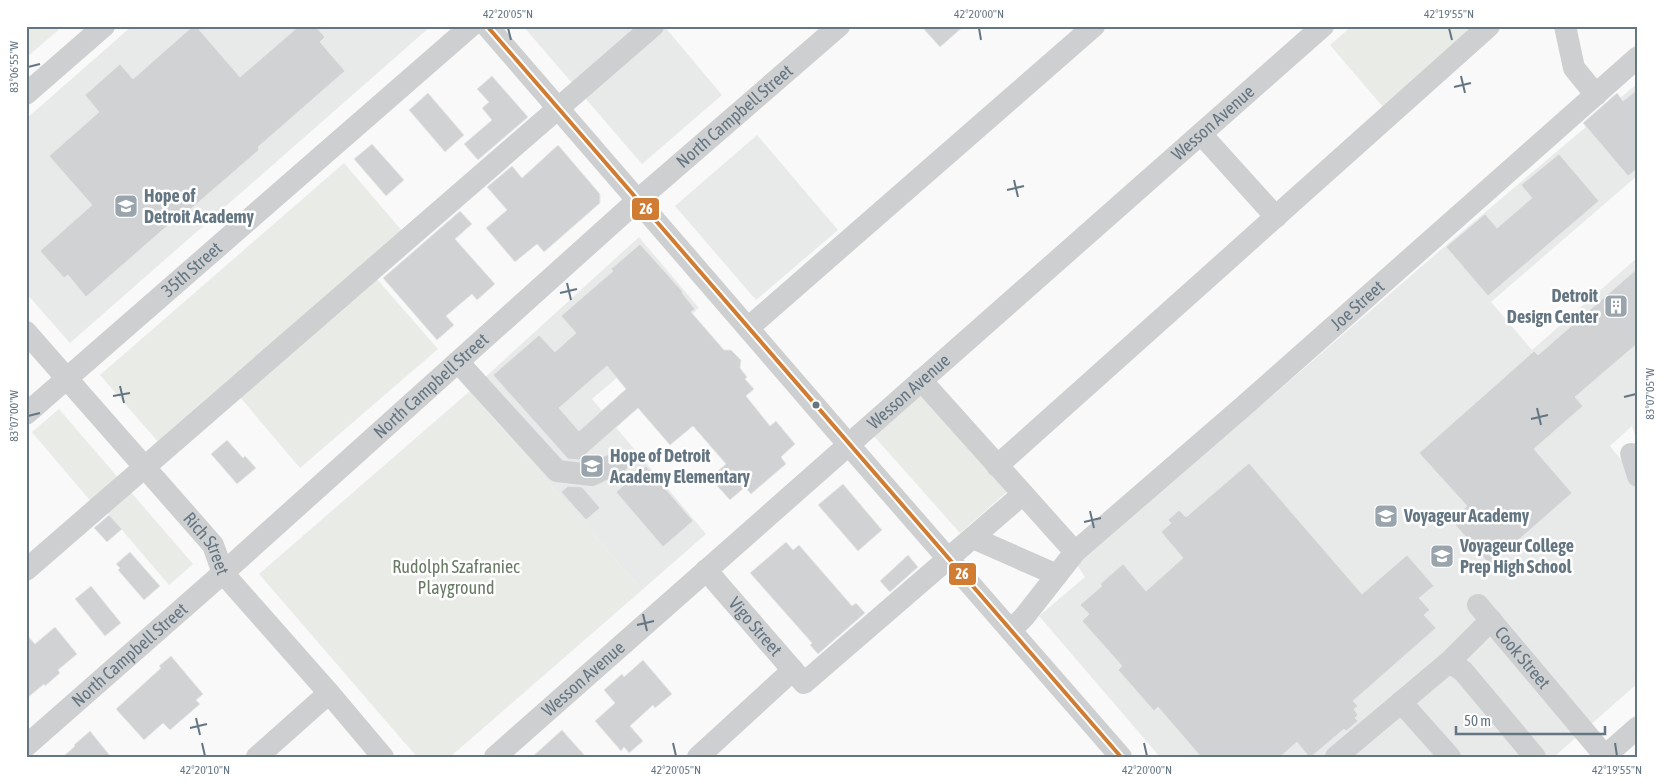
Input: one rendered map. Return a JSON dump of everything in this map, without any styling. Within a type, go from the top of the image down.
[{"type":"street","points":[[26,94],[104,26]]},
{"type":"street","name":"35th Street","points":[[26,414],[471,26]]},
{"type":"street","points":[[487,26],[1011,630],[1110,753]]},
{"type":"street","points":[[26,570],[653,26]]},
{"type":"street","name":"North Campbell Street","points":[[26,746],[223,573],[638,200],[839,26]]},
{"type":"street","points":[[748,328],[1094,26]]},
{"type":"street","name":"Wesson Avenue","points":[[496,756],[920,380],[1324,26]]},
{"type":"street","points":[[998,466],[1489,26]]},
{"type":"street","points":[[1565,26],[1574,68],[1596,95]]},
{"type":"street","name":"Joe Street","points":[[1011,630],[1024,617],[1075,552],[1260,392],[1638,57]]},
{"type":"street","points":[[1201,134],[1276,217]]},
{"type":"street","name":"Rich Street","points":[[26,332],[213,545],[223,573],[383,757]]},
{"type":"street","points":[[458,362],[558,471],[592,475],[618,462]]},
{"type":"street","points":[[920,380],[1075,552]]},
{"type":"street","points":[[1631,454],[1638,476]]},
{"type":"street","points":[[698,757],[948,559],[1023,494]]},
{"type":"street","points":[[972,538],[1057,575]]},
{"type":"street","name":"Vigo Street","points":[[706,570],[798,676]]},
{"type":"street","name":"Cook Street","points":[[1450,662],[1484,613],[1605,756]]},
{"type":"street","points":[[1336,757],[1450,662],[1463,671],[1532,756]]},
{"type":"street","points":[[257,757],[329,693]]},
{"type":"street","points":[[1402,702],[1450,757]]},
{"type":"street","points":[[1605,756],[1638,727]]},
{"type":"shaded area","name":"Hope of Detroit Academy","points":[[132,26],[431,26],[70,343],[26,293],[26,119]]},
{"type":"shaded area","points":[[523,26],[664,26],[722,95],[642,164]]},
{"type":"shaded area","name":"Voyageur Academy","points":[[1638,83],[1638,175],[1491,302],[1532,350],[1638,257],[1638,444],[1632,426],[1610,446],[1633,475],[1638,491],[1638,683],[1554,757],[1160,757],[1039,616],[1085,577],[1077,565],[1444,247]]},
{"type":"shaded area","points":[[757,135],[838,230],[756,300],[675,206]]},
{"type":"shaded area","name":"Hope of Detroit Academy Elementary","points":[[639,237],[699,308],[592,399],[706,534],[642,590],[470,391]]},
{"type":"green space","points":[[26,26],[63,26],[28,56],[26,54]]},
{"type":"green space","points":[[1352,26],[1477,26],[1384,108],[1330,45]]},
{"type":"green space","points":[[344,163],[403,232],[160,444],[100,375]]},
{"type":"green space","points":[[376,278],[438,349],[300,468],[239,396]]},
{"type":"green space","name":"Rudolph Szafraniec Playground","points":[[470,391],[642,590],[450,757],[417,757],[259,574]]},
{"type":"green space","points":[[921,392],[1009,490],[960,533],[873,435]]},
{"type":"green space","points":[[59,409],[120,480],[93,504],[32,432]]},
{"type":"green space","points":[[129,490],[193,564],[169,585],[105,510]]},
{"type":"building","points":[[193,26],[196,26],[240,77],[299,26],[315,26],[325,37],[320,42],[345,71],[258,147],[259,150],[184,215],[182,213],[86,297],[68,275],[64,278],[40,251],[92,205],[49,156],[99,112],[85,95],[120,64],[133,79]]},
{"type":"building","points":[[921,26],[964,26],[940,47]]},
{"type":"building","points":[[492,76],[528,117],[478,160],[464,144],[492,120],[482,108],[489,102],[477,89]]},
{"type":"building","points":[[1638,89],[1638,168],[1628,176],[1583,123],[1617,93],[1623,101]]},
{"type":"building","points":[[428,93],[464,135],[445,152],[409,110]]},
{"type":"building","points":[[372,144],[404,180],[386,196],[354,159]]},
{"type":"building","points":[[558,145],[600,194],[600,203],[544,252],[537,244],[515,262],[486,228],[507,210],[487,187],[512,166],[522,178]]},
{"type":"building","points":[[1559,154],[1599,201],[1488,296],[1446,247],[1485,214],[1497,228],[1532,198],[1521,185]]},
{"type":"building","points":[[460,211],[472,224],[455,239],[495,284],[477,300],[472,294],[446,316],[454,325],[437,340],[383,278]]},
{"type":"building","points":[[640,244],[683,292],[695,309],[691,312],[724,350],[731,350],[741,360],[740,368],[747,377],[745,379],[754,389],[746,396],[770,426],[776,421],[795,444],[781,457],[786,464],[751,494],[745,487],[730,500],[710,478],[726,464],[693,426],[670,445],[638,408],[579,460],[568,459],[493,375],[539,335],[555,352],[576,333],[561,316],[613,271],[611,269]],"holes":[[[607,366],[626,389],[579,431],[559,408]]]},
{"type":"building","points":[[1638,268],[1638,343],[1575,397],[1583,406],[1534,449],[1572,493],[1490,565],[1451,520],[1467,506],[1419,453],[1534,351],[1538,355]]},
{"type":"building","points":[[227,440],[243,458],[245,456],[256,468],[237,484],[211,454]]},
{"type":"building","points":[[1249,463],[1362,594],[1407,555],[1434,586],[1419,598],[1430,610],[1424,615],[1436,628],[1353,701],[1358,706],[1354,709],[1358,715],[1355,718],[1358,721],[1346,731],[1344,729],[1311,757],[1297,742],[1280,757],[1201,757],[1158,707],[1154,711],[1118,670],[1122,666],[1082,621],[1089,614],[1080,605],[1123,564],[1146,591],[1183,558],[1161,532],[1171,523],[1168,520],[1179,510],[1186,517]]},
{"type":"building","points":[[646,466],[693,521],[663,547],[616,492]]},
{"type":"building","points":[[843,484],[882,530],[858,551],[818,505]]},
{"type":"building","points":[[568,486],[582,487],[600,508],[586,520],[561,492]]},
{"type":"building","points":[[109,515],[122,529],[107,542],[94,528]]},
{"type":"building","points":[[786,542],[793,550],[799,545],[852,606],[856,603],[865,613],[818,654],[810,645],[812,643],[750,573]]},
{"type":"building","points":[[130,552],[160,586],[144,600],[118,570],[120,568],[116,564]]},
{"type":"building","points":[[908,555],[918,567],[890,592],[880,581]]},
{"type":"building","points":[[91,586],[121,623],[105,636],[75,599]]},
{"type":"building","points":[[55,627],[77,654],[58,670],[60,673],[26,699],[26,634],[35,644]]},
{"type":"building","points":[[171,656],[203,694],[196,700],[200,704],[170,730],[163,723],[144,740],[116,709],[161,668],[159,666]]},
{"type":"building","points":[[643,660],[672,694],[655,708],[653,705],[630,726],[643,741],[629,753],[624,747],[621,751],[595,721],[615,703],[604,690],[622,674],[624,677]]},
{"type":"building","points":[[562,730],[586,757],[532,757]]},
{"type":"building","points":[[90,731],[111,757],[63,757],[74,745]]},
{"type":"transit line","name":"26","points":[[487,26],[1121,757]]},
{"type":"place","name":"Hope of Detroit Academy","points":[[126,206]]},
{"type":"place","name":"Detroit Design Center","points":[[1616,306]]},
{"type":"place","name":"Hope of Detroit Academy Elementary","points":[[592,466]]},
{"type":"place","name":"Voyageur Academy","points":[[1386,516]]},
{"type":"place","name":"Voyageur College Prep High School","points":[[1442,556]]}]
